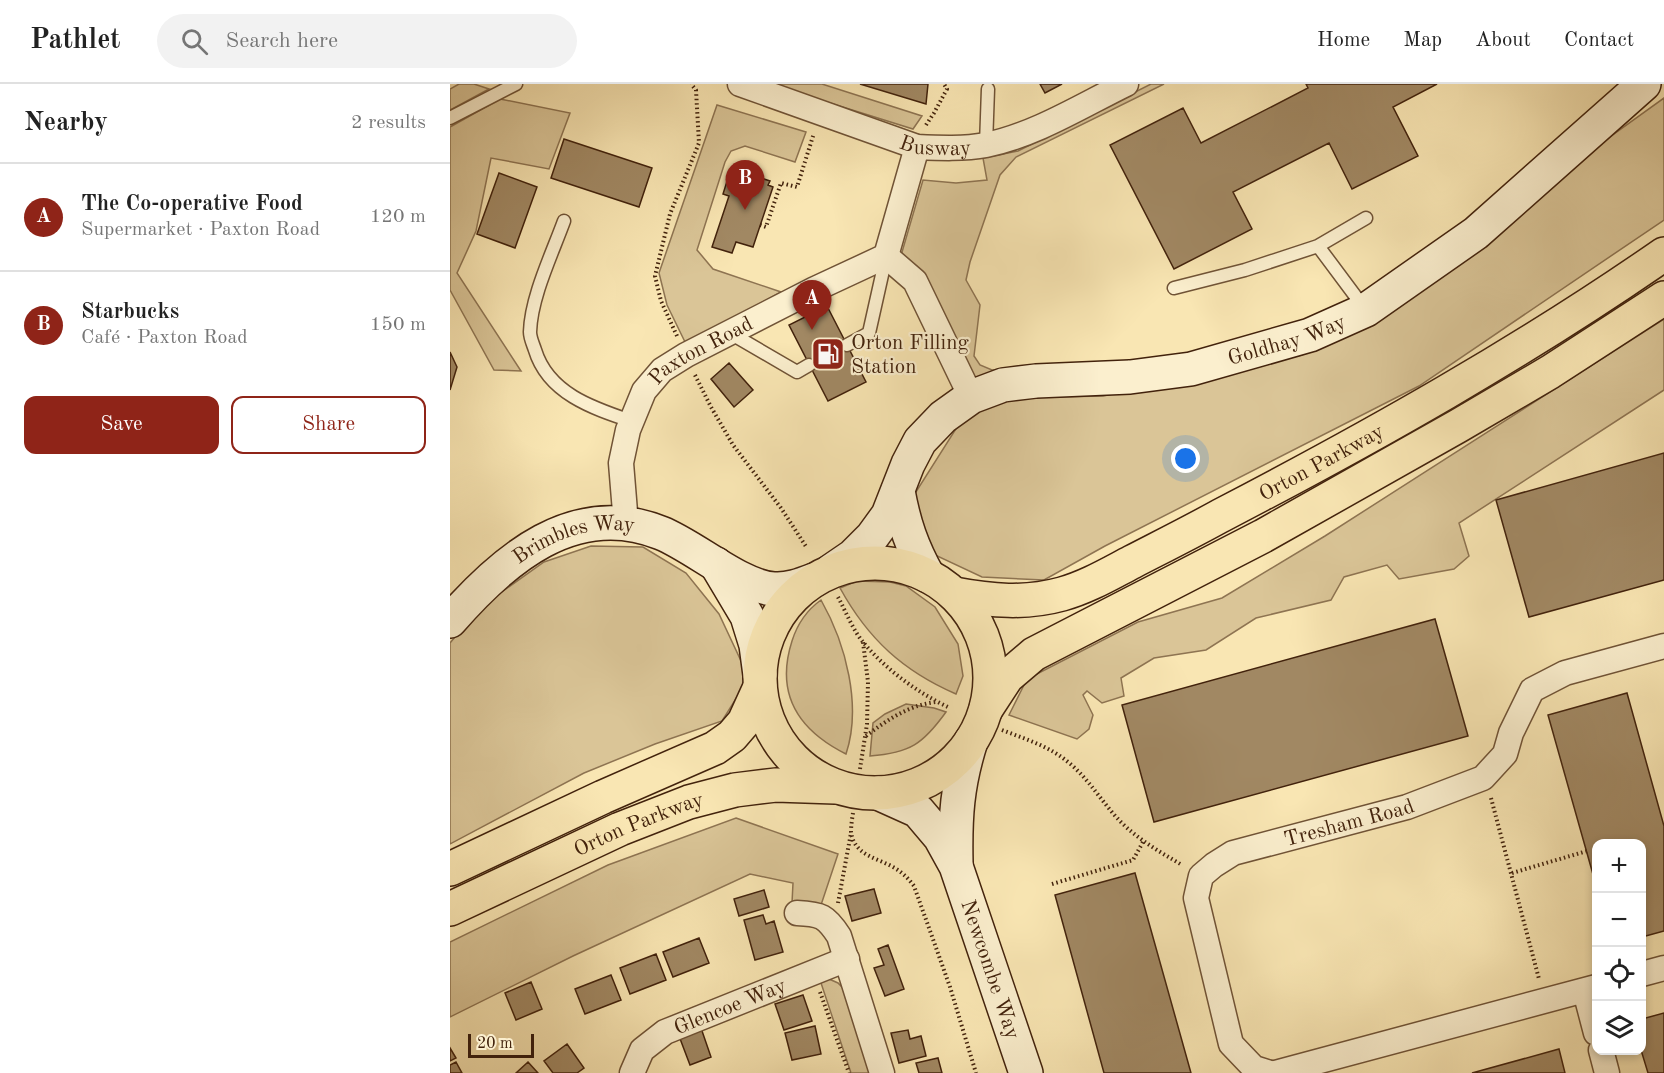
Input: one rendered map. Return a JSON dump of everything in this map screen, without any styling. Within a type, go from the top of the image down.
[{"type":"main road","name":"Orton Parkway","points":[[954,594],[986,600],[1025,601],[1062,594],[1094,582],[1245,503],[1440,396],[1533,340],[1664,254]]},
{"type":"main road","name":"Orton Parkway","points":[[450,909],[620,829],[689,802],[735,790],[776,785],[858,791],[906,789],[931,778],[953,762],[994,719],[1007,677],[1034,654],[1263,536],[1448,432],[1550,372],[1664,298]]},
{"type":"main road","points":[[858,791],[815,776],[794,759],[777,738],[766,713],[760,681],[763,652],[770,631],[796,594],[828,583],[864,563],[897,565],[928,576],[954,594],[974,619],[986,647],[994,719]]},
{"type":"main road","name":"Orton Parkway","points":[[450,868],[715,748],[732,736],[744,722],[760,681]]},
{"type":"street","name":"Busway","points":[[740,84],[917,147],[946,148],[986,145],[1029,131],[1126,84]]},
{"type":"street","name":"Goldhay Way","points":[[828,583],[872,537],[888,515],[908,464],[921,441],[943,417],[971,397],[1003,385],[1036,381],[1130,377],[1191,369],[1310,334],[1366,310],[1476,233],[1644,84]]},
{"type":"street","points":[[917,147],[886,255],[915,281],[971,397]]},
{"type":"street","name":"Paxton Road","points":[[626,524],[621,463],[628,430],[644,391],[662,370],[686,355],[886,255]]},
{"type":"street","points":[[898,491],[903,521],[913,549],[928,576]]},
{"type":"street","name":"Brimbles Way","points":[[450,621],[478,589],[520,554],[543,539],[574,527],[603,524],[626,524],[660,533],[754,584],[774,589],[828,583]]},
{"type":"street","points":[[716,564],[747,616],[756,645],[760,681]]},
{"type":"street","name":"Tresham Road","points":[[1201,876],[1233,853],[1407,807],[1483,778],[1505,754],[1511,733],[1532,690],[1565,673],[1664,646]]},
{"type":"street","name":"Newcombe Way","points":[[956,866],[955,821],[958,794],[971,741]]},
{"type":"street","name":"Newcombe Way","points":[[858,791],[918,811],[940,837],[956,866],[1026,1073]]},
{"type":"street","points":[[1201,876],[1196,898],[1231,1044],[1254,1068],[1270,1073]]},
{"type":"street","points":[[797,913],[817,914],[830,922],[839,936],[882,1073]]},
{"type":"street","name":"Glencoe Way","points":[[632,1073],[642,1050],[665,1032],[847,959]]},
{"type":"street","points":[[1646,973],[1664,968]]},
{"type":"street","points":[[1275,1073],[1591,989]]},
{"type":"street","points":[[1602,1055],[1607,1073]]},
{"type":"lane","points":[[450,118],[516,84]]},
{"type":"lane","points":[[986,145],[988,89]]},
{"type":"lane","points":[[1174,288],[1245,270],[1318,246],[1366,218]]},
{"type":"lane","points":[[564,221],[536,300],[530,334],[540,365],[562,390],[596,409],[632,420]]},
{"type":"lane","points":[[1318,246],[1366,310]]},
{"type":"lane","points":[[847,345],[869,333],[886,255]]},
{"type":"lane","points":[[729,333],[797,372],[810,365]]},
{"type":"path","points":[[679,339],[661,301],[655,276],[670,214],[699,143],[696,90],[691,84]]},
{"type":"path","points":[[917,147],[922,129],[947,89],[944,84]]},
{"type":"path","points":[[760,225],[766,227],[781,183],[798,187],[820,112]]},
{"type":"path","points":[[692,368],[733,445],[781,508],[807,548]]},
{"type":"path","points":[[828,583],[863,641],[892,670],[937,702],[948,707]]},
{"type":"path","points":[[830,922],[837,907],[851,833],[865,737],[868,682],[863,641]]},
{"type":"path","points":[[865,737],[887,720],[921,704],[937,702]]},
{"type":"path","points":[[994,719],[1067,760],[1092,785],[1118,820],[1143,842],[1201,876]]},
{"type":"path","points":[[1483,778],[1496,810],[1545,1001]]},
{"type":"path","points":[[851,833],[859,849],[873,859],[906,875],[914,886],[950,987],[976,1073]]},
{"type":"path","points":[[1052,884],[1132,860],[1143,842]]},
{"type":"path","points":[[1512,873],[1587,850]]},
{"type":"path","points":[[813,972],[849,1073]]},
{"type":"shaded area","points":[[459,84],[474,84],[489,89],[450,110],[450,89]]},
{"type":"shaded area","points":[[769,84],[822,84],[922,116],[913,129]]},
{"type":"shaded area","points":[[1151,84],[1164,84],[1016,157],[1000,175],[966,280],[980,305],[974,356],[980,365],[992,370],[1009,370],[984,384],[964,370],[900,259],[923,180],[956,183],[987,180],[983,158],[1018,151]]},
{"type":"shaded area","points":[[1664,98],[1664,220],[1419,386],[1105,546],[1044,580],[982,577],[935,555],[907,506],[964,416],[1006,398],[1103,396],[1302,355],[1489,244],[1557,175]]},
{"type":"shaded area","points":[[500,99],[570,113],[549,169],[491,158],[476,231],[457,273],[521,371],[494,370],[450,290],[450,127]]},
{"type":"shaded area","points":[[717,105],[806,132],[795,162],[745,146],[731,151],[725,162],[697,250],[713,269],[781,292],[686,344],[667,305],[659,273]]},
{"type":"shaded area","points":[[1664,319],[1664,390],[1459,523],[1469,556],[1454,569],[1399,579],[1387,565],[1344,577],[1331,600],[1256,618],[1206,650],[1154,658],[1121,678],[1124,696],[1102,703],[1087,691],[1083,695],[1093,715],[1089,729],[1077,739],[1009,715],[1027,679],[1138,622],[1222,598],[1325,536]]},
{"type":"shaded area","points":[[591,546],[643,547],[686,573],[719,614],[749,678],[722,721],[655,744],[584,773],[450,844],[450,643],[479,608],[544,562]]},
{"type":"shaded area","points":[[857,581],[890,582],[906,586],[935,607],[958,644],[963,676],[956,694],[903,664],[875,638],[862,623],[840,588]]},
{"type":"shaded area","points":[[821,600],[838,636],[849,676],[852,716],[851,735],[846,754],[815,734],[803,722],[789,694],[787,660],[792,641],[803,618]]},
{"type":"shaded area","points":[[906,704],[946,712],[930,732],[914,745],[884,755],[870,756],[873,723],[885,714]]},
{"type":"shaded area","points":[[736,818],[838,854],[821,905],[792,903],[793,883],[750,874],[573,956],[450,1017],[450,942],[608,865]]},
{"type":"shaded area","points":[[829,979],[838,983],[845,990],[874,1073],[851,1073],[820,980]]},
{"type":"building","points":[[860,84],[928,84],[926,104]]},
{"type":"building","points":[[1040,84],[1062,84],[1045,93]]},
{"type":"building","points":[[1306,84],[1437,84],[1393,107],[1418,156],[1352,189],[1329,143],[1233,192],[1252,229],[1174,269],[1110,145],[1183,108],[1201,143],[1308,88]]},
{"type":"building","points":[[564,139],[652,168],[639,207],[551,178]]},
{"type":"building","points":[[736,170],[770,181],[768,185],[773,187],[753,247],[736,242],[732,253],[712,247],[729,196],[723,194],[728,178],[733,179]]},
{"type":"building","points":[[499,173],[537,187],[515,248],[477,234]]},
{"type":"building","points":[[827,306],[866,382],[828,401],[789,325]]},
{"type":"building","points":[[450,352],[457,367],[450,390]]},
{"type":"building","points":[[729,363],[753,390],[734,407],[711,379]]},
{"type":"building","points":[[1664,453],[1664,580],[1529,617],[1496,500]]},
{"type":"building","points":[[1435,619],[1468,736],[1154,822],[1122,705]]},
{"type":"building","points":[[1627,693],[1664,826],[1664,931],[1646,936],[1646,839],[1592,839],[1592,871],[1548,715]]},
{"type":"building","points":[[1135,873],[1191,1073],[1104,1073],[1055,895]]},
{"type":"building","points":[[874,889],[881,913],[852,921],[845,896]]},
{"type":"building","points":[[764,890],[769,907],[739,916],[734,899]]},
{"type":"building","points":[[763,915],[766,924],[774,921],[783,952],[755,960],[744,920]]},
{"type":"building","points":[[699,938],[709,963],[673,977],[663,952]]},
{"type":"building","points":[[888,945],[904,989],[885,996],[874,968],[884,965],[878,949]]},
{"type":"building","points":[[656,954],[666,980],[630,994],[620,968]]},
{"type":"building","points":[[611,975],[621,1000],[585,1014],[575,989]]},
{"type":"building","points":[[531,982],[542,1009],[516,1020],[505,993]]},
{"type":"building","points":[[803,995],[812,1021],[784,1030],[775,1004]]},
{"type":"building","points":[[1664,1013],[1664,1073],[1648,1073],[1643,1055],[1646,1055],[1646,1018]]},
{"type":"building","points":[[815,1026],[821,1054],[792,1060],[785,1033]]},
{"type":"building","points":[[701,1028],[711,1057],[690,1065],[679,1036]]},
{"type":"building","points":[[908,1030],[910,1039],[921,1036],[926,1056],[899,1063],[891,1033]]},
{"type":"building","points":[[567,1044],[584,1068],[577,1073],[553,1073],[544,1061]]},
{"type":"building","points":[[450,1048],[456,1058],[450,1061]]},
{"type":"building","points":[[1559,1049],[1565,1073],[1472,1073]]},
{"type":"building","points":[[938,1058],[942,1073],[919,1073],[916,1063]]},
{"type":"building","points":[[456,1062],[462,1073],[450,1073],[450,1065]]},
{"type":"building","points":[[528,1062],[538,1073],[516,1073]]},
{"type":"place","name":"Starbucks","points":[[745,210]]},
{"type":"place","name":"The Co-operative Food","points":[[812,330]]},
{"type":"place","name":"Orton Filling Station","points":[[828,354]]}]
